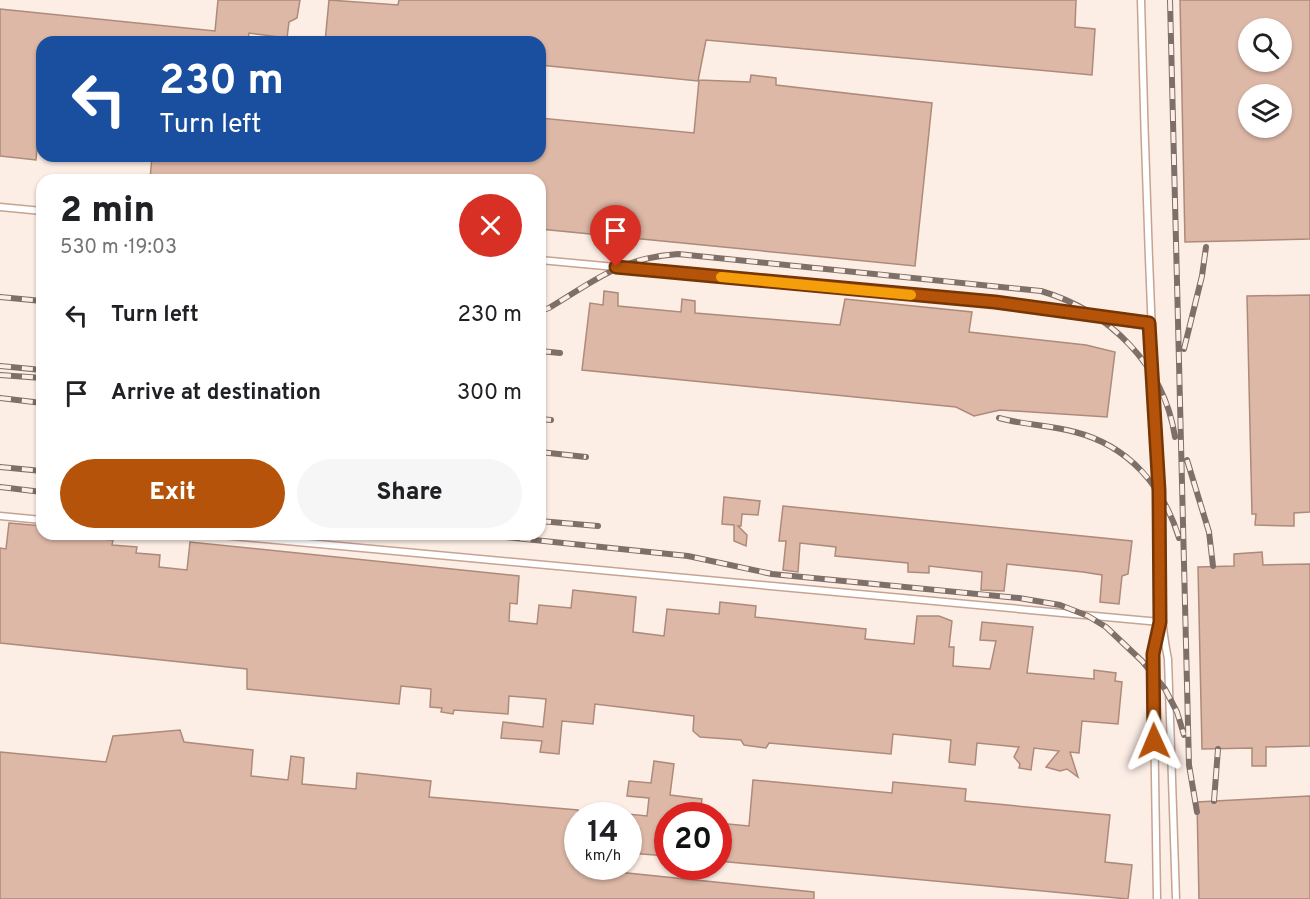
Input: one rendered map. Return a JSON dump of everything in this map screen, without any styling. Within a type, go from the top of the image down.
[{"type":"lane","points":[[1141,0],[1149,323],[1159,491],[1160,622],[1168,659],[1176,899]]},
{"type":"lane","points":[[0,207],[36,210]]},
{"type":"lane","points":[[546,261],[995,302],[1149,323]]},
{"type":"lane","points":[[0,516],[36,519]]},
{"type":"lane","points":[[275,540],[1160,622]]},
{"type":"lane","points":[[1157,899],[1153,654],[1160,622]]},
{"type":"building","points":[[218,0],[300,0],[297,18],[289,22],[287,36],[249,33],[249,36],[36,36],[36,160],[0,156],[0,9],[215,31]]},
{"type":"building","points":[[329,0],[398,5],[399,0],[1076,0],[1075,27],[1095,29],[1092,75],[706,40],[698,81],[546,66],[546,36],[326,36]]},
{"type":"building","points":[[1180,0],[1310,0],[1310,239],[1185,242]]},
{"type":"building","points":[[751,75],[776,78],[776,85],[932,103],[915,266],[546,230],[546,174],[150,174],[152,162],[546,162],[546,119],[694,133],[699,80],[750,82]]},
{"type":"building","points":[[604,291],[618,293],[618,306],[681,312],[682,299],[695,301],[695,313],[840,325],[845,299],[972,312],[969,332],[1086,345],[1115,352],[1107,417],[1000,410],[974,416],[956,407],[582,370],[590,303],[603,305]]},
{"type":"building","points":[[1310,295],[1310,512],[1294,513],[1294,526],[1255,525],[1256,514],[1252,514],[1247,296]]},
{"type":"building","points":[[724,497],[760,501],[758,515],[742,514],[741,526],[738,526],[747,535],[746,546],[734,541],[734,525],[722,524]]},
{"type":"building","points":[[783,506],[1132,541],[1128,574],[1122,576],[1119,604],[1100,602],[1102,575],[1007,564],[1004,591],[981,590],[982,572],[929,566],[929,573],[908,572],[908,563],[835,556],[836,547],[800,543],[798,572],[783,570],[786,541],[779,541]]},
{"type":"building","points":[[9,523],[36,525],[36,540],[113,540],[112,545],[137,547],[136,553],[160,555],[159,567],[187,570],[190,542],[519,576],[517,604],[510,603],[509,621],[537,624],[539,605],[571,608],[573,590],[636,597],[633,632],[664,636],[667,609],[719,614],[720,602],[756,606],[755,617],[866,629],[865,639],[914,644],[917,616],[939,616],[952,621],[949,647],[954,647],[953,666],[990,669],[996,641],[980,640],[982,622],[1033,627],[1027,673],[1094,679],[1094,670],[1116,673],[1115,681],[1122,682],[1118,724],[1082,721],[1079,753],[1070,752],[1078,777],[1067,769],[1060,771],[1046,767],[1059,751],[1034,748],[1031,770],[1019,768],[1020,764],[1014,757],[1019,747],[977,743],[975,765],[949,762],[951,740],[893,734],[891,754],[769,743],[766,748],[744,745],[741,740],[700,737],[693,731],[694,716],[595,704],[593,724],[562,721],[559,754],[540,752],[542,741],[501,738],[503,722],[543,727],[546,699],[509,696],[508,714],[454,710],[453,714],[441,712],[442,708],[430,707],[431,689],[401,686],[399,704],[247,689],[247,669],[0,643],[0,548],[6,549]]},
{"type":"building","points":[[1262,552],[1263,565],[1310,564],[1310,746],[1266,747],[1266,766],[1252,766],[1252,748],[1202,749],[1198,567],[1234,566],[1234,554]]},
{"type":"building","points":[[180,730],[184,742],[253,750],[251,776],[288,780],[291,756],[304,758],[302,784],[356,789],[357,773],[431,781],[429,797],[564,809],[564,880],[642,880],[642,874],[654,876],[654,880],[696,880],[814,892],[814,899],[0,899],[0,752],[106,762],[113,736]]},
{"type":"building","points":[[654,761],[674,764],[670,795],[702,799],[702,802],[654,802],[654,855],[642,854],[642,815],[647,816],[649,798],[627,796],[629,781],[651,783]]},
{"type":"building","points":[[753,780],[892,793],[893,782],[966,789],[965,801],[1110,815],[1105,862],[1132,865],[1128,899],[732,862],[732,824],[749,826]]},
{"type":"building","points":[[1310,796],[1310,899],[1199,899],[1197,802]]},
{"type":"railway","points":[[1170,0],[1189,765],[1197,812]]},
{"type":"railway","points":[[1184,349],[1202,276],[1206,247]]},
{"type":"railway","points":[[546,309],[624,265],[658,256],[678,254],[1041,291],[1089,312],[1129,344],[1146,364],[1159,387],[1169,411],[1175,437]]},
{"type":"railway","points":[[0,297],[36,300]]},
{"type":"railway","points":[[546,352],[560,353]]},
{"type":"railway","points":[[0,366],[36,369]]},
{"type":"railway","points":[[0,375],[36,378]]},
{"type":"railway","points":[[0,398],[36,402]]},
{"type":"railway","points":[[999,418],[1075,432],[1112,447],[1127,458],[1153,485],[1164,501],[1179,538]]},
{"type":"railway","points":[[546,420],[551,420]]},
{"type":"railway","points":[[546,453],[586,457]]},
{"type":"railway","points":[[1187,460],[1209,532],[1213,566]]},
{"type":"railway","points":[[0,467],[36,470]]},
{"type":"railway","points":[[0,487],[36,491]]},
{"type":"railway","points":[[546,522],[598,526]]},
{"type":"railway","points":[[534,540],[688,556],[772,574],[1019,598],[1060,605],[1088,616],[1106,627],[1142,661],[1165,689],[1177,712],[1184,735]]},
{"type":"railway","points":[[1214,801],[1218,749]]},
{"type":"slow traffic","points":[[721,277],[911,295]]},
{"type":"route","points":[[616,267],[995,302],[1149,323],[1159,491],[1160,622],[1153,654],[1154,741]]}]
